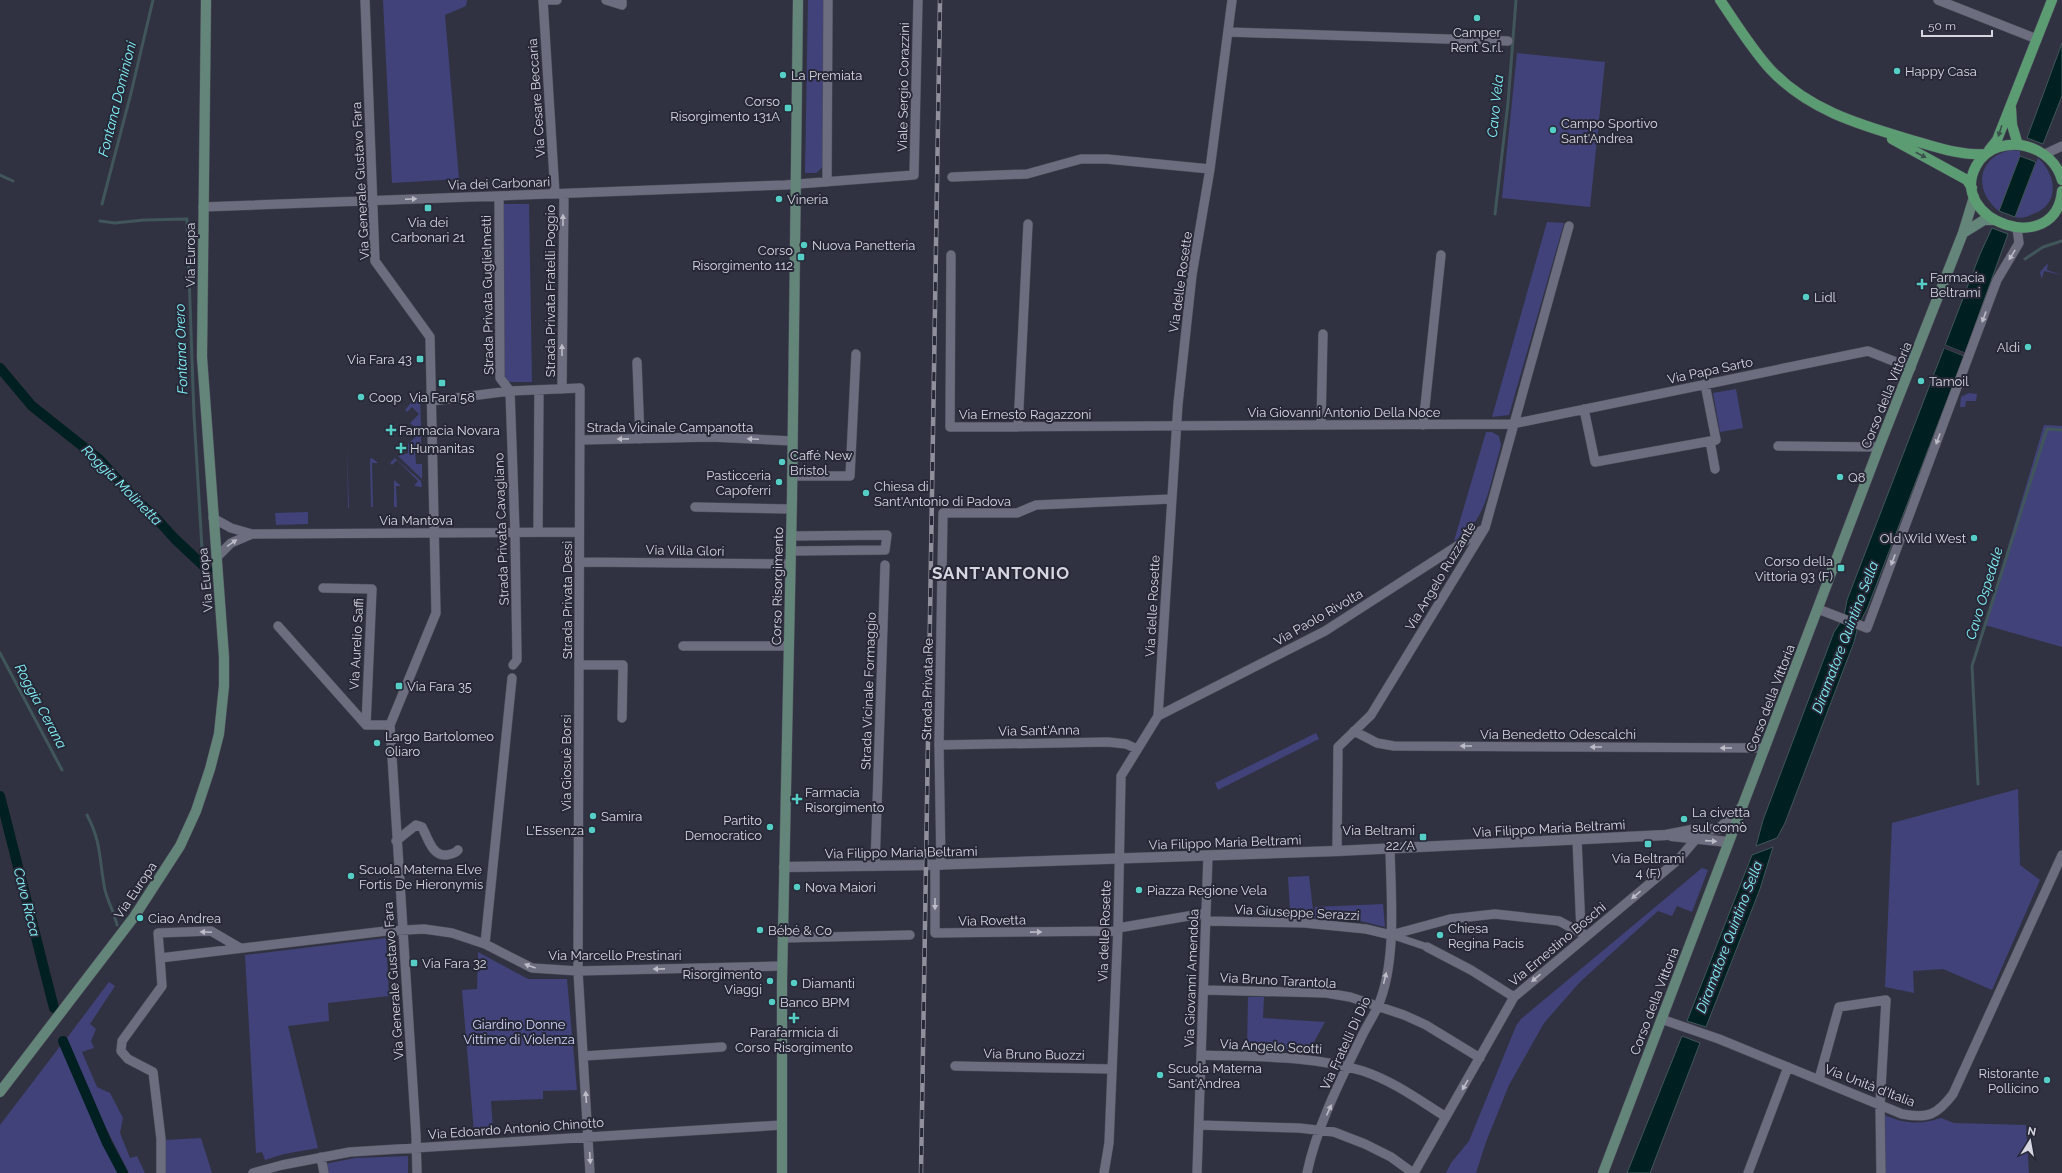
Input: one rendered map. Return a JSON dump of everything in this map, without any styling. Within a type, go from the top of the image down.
[{"type":"main road","name":"Via Europa","points":[[0,1092],[134,917],[180,846],[196,810],[210,769],[219,734],[224,686],[224,657],[202,357],[206,0]]},
{"type":"main road","name":"Corso Risorgimento","points":[[782,1173],[782,966],[792,509],[798,0]]},
{"type":"main road","points":[[1720,0],[1770,69],[1801,95],[1833,115],[1874,129],[1948,150],[1974,155],[1986,154],[2007,144],[2020,145],[2042,153],[2053,161],[2062,178]]},
{"type":"main road","points":[[1973,192],[1974,169],[1997,140],[2002,123],[2011,107],[2052,0]]},
{"type":"main road","points":[[2011,107],[2012,125],[2020,145]]},
{"type":"main road","points":[[1874,129],[1968,180],[1985,214],[1994,220],[2014,227],[2025,229],[2041,224],[2048,219],[2059,206],[2062,191]]},
{"type":"main road","name":"Corso della Vittoria","points":[[1603,1173],[1879,448],[1963,233],[1973,192]]},
{"type":"main road","points":[[2048,219],[2062,218]]},
{"type":"main road","points":[[1963,233],[1984,220],[1994,220]]},
{"type":"street","name":"Via Generale Gustavo Fara","points":[[365,0],[375,262],[430,337],[436,613],[390,725],[416,1147],[416,1173]]},
{"type":"street","points":[[543,0],[557,0]]},
{"type":"street","name":"Via Cesare Beccaria","points":[[543,0],[559,194]]},
{"type":"street","points":[[606,0],[622,5],[622,0]]},
{"type":"street","points":[[827,182],[828,0]]},
{"type":"street","name":"Viale Sergio Corazzini","points":[[914,175],[918,0]]},
{"type":"street","name":"Via delle Rosette","points":[[1104,1173],[1108,1143],[1118,930],[1121,776],[1158,716],[1176,427],[1192,275],[1210,169],[1232,0]]},
{"type":"street","points":[[1938,0],[1951,2],[2037,39]]},
{"type":"street","points":[[1228,32],[1508,40]]},
{"type":"street","points":[[2042,153],[2062,146]]},
{"type":"street","points":[[952,177],[1027,174],[1081,159],[1210,169]]},
{"type":"street","name":"Via dei Carbonari","points":[[203,207],[795,185],[914,175]]},
{"type":"street","name":"Strada Privata Fratelli Poggio","points":[[559,194],[562,389]]},
{"type":"street","name":"Strada Privata Guglielmetti","points":[[499,196],[500,378],[510,391]]},
{"type":"street","points":[[1018,427],[1028,224]]},
{"type":"street","name":"Via Angelo Ruzzante","points":[[1337,851],[1338,747],[1371,715],[1485,528],[1512,424],[1569,226]]},
{"type":"street","points":[[1818,609],[1863,626],[1997,280],[2019,243],[2014,227]]},
{"type":"street","name":"Via Ernesto Ragazzoni","points":[[951,255],[950,427],[1176,427]]},
{"type":"street","points":[[1423,425],[1441,255]]},
{"type":"street","points":[[1321,425],[1323,334]]},
{"type":"street","name":"Via Papa Sarto","points":[[1512,424],[1868,351],[1911,368]]},
{"type":"street","points":[[792,476],[850,476],[856,354]]},
{"type":"street","points":[[637,362],[640,439]]},
{"type":"street","points":[[1584,410],[1595,462],[1716,440],[1705,384]]},
{"type":"street","name":"Strada Vicinale Campanotta","points":[[432,401],[510,391],[580,388],[580,440],[711,437],[792,441]]},
{"type":"street","points":[[538,390],[538,532]]},
{"type":"street","name":"Strada Privata Cavagliano","points":[[510,391],[515,532],[517,660],[513,665]]},
{"type":"street","name":"Via Giovanni Antonio Della Noce","points":[[1176,427],[1512,424]]},
{"type":"street","name":"Strada Privata Dessì","points":[[580,440],[579,665],[623,665],[622,718]]},
{"type":"street","points":[[1710,441],[1715,469]]},
{"type":"street","points":[[1778,446],[1879,448]]},
{"type":"street","name":"Strada Privata Re","points":[[938,865],[943,513],[1017,513],[1036,505],[1171,499]]},
{"type":"street","points":[[695,507],[792,509]]},
{"type":"street","name":"Via Mantova","points":[[213,518],[231,528],[252,534],[579,532]]},
{"type":"street","name":"Via Paolo Rivolta","points":[[1158,716],[1325,631],[1485,528]]},
{"type":"street","name":"Via Mantova","points":[[216,558],[231,543],[252,534]]},
{"type":"street","points":[[791,536],[886,535],[885,550],[791,551]]},
{"type":"street","name":"Via Villa Glori","points":[[579,562],[791,564]]},
{"type":"street","name":"Strada Vicinale Formaggio","points":[[875,866],[885,565]]},
{"type":"street","name":"Via Aurelio Saffi","points":[[323,588],[372,589],[366,725]]},
{"type":"street","points":[[278,626],[366,725],[390,725]]},
{"type":"street","points":[[683,646],[789,646]]},
{"type":"street","name":"Via Giosuè Borsi","points":[[579,665],[578,971],[590,1173]]},
{"type":"street","points":[[485,944],[512,678]]},
{"type":"street","name":"Via Benedetto Odescalchi","points":[[1354,731],[1358,735],[1377,743],[1394,746],[1765,748]]},
{"type":"street","name":"Via Sant'Anna","points":[[939,745],[1108,742],[1126,744],[1137,749]]},
{"type":"street","points":[[1730,839],[1718,828],[1731,819],[1743,806]]},
{"type":"street","points":[[396,841],[416,825],[419,825],[422,827],[435,852],[441,855],[449,855],[456,853],[458,850]]},
{"type":"street","name":"Via Filippo Maria Beltrami","points":[[784,867],[938,865],[1390,849],[1666,835],[1692,830],[1718,828]]},
{"type":"street","name":"Via Filippo Maria Beltrami","points":[[1666,835],[1695,840],[1730,839]]},
{"type":"street","points":[[1391,936],[1450,919],[1495,914],[1559,921],[1584,933],[1577,839]]},
{"type":"street","name":"Via Ernestino Boschi","points":[[1414,1173],[1514,997],[1584,933],[1679,859],[1695,840]]},
{"type":"street","name":"Via Fratelli Di Dio","points":[[1307,1173],[1319,1131],[1378,1005],[1388,966],[1391,936],[1390,849]]},
{"type":"street","name":"Via Unità d'Italia","points":[[1661,1019],[1819,1079],[1902,1114],[1917,1117],[1932,1114],[1943,1108],[1953,1094],[2062,855]]},
{"type":"street","name":"Via Giovanni Amendola","points":[[1197,1173],[1208,856]]},
{"type":"street","name":"Via Rovetta","points":[[938,865],[935,933],[1118,930]]},
{"type":"street","name":"Via Giuseppe Serazzi","points":[[1118,930],[1206,917],[1305,923],[1366,929],[1427,947],[1471,970],[1514,997]]},
{"type":"street","name":"Via Marcello Prestinari","points":[[160,958],[402,929],[424,929],[452,933],[485,944],[532,968],[578,971],[782,966]]},
{"type":"street","points":[[161,1173],[161,1139],[152,1072],[128,1060],[121,1051],[122,1041],[162,986],[158,933],[211,931],[240,948]]},
{"type":"street","points":[[783,938],[910,935]]},
{"type":"street","name":"Via Bruno Tarantola","points":[[1204,990],[1326,993],[1350,997],[1378,1005],[1426,1025],[1480,1058]]},
{"type":"street","points":[[1819,1079],[1839,1007],[1886,1000],[1880,1105],[1881,1173]]},
{"type":"street","points":[[584,1056],[722,1047]]},
{"type":"street","name":"Via Angelo Scotti","points":[[1201,1055],[1330,1062],[1364,1072],[1398,1087],[1446,1117]]},
{"type":"street","name":"Via Bruno Buozzi","points":[[955,1066],[1112,1069]]},
{"type":"street","points":[[1748,1173],[1788,1067]]},
{"type":"street","name":"Via Edoardo Antonio Chinotto","points":[[253,1173],[321,1157],[350,1152],[782,1124]]},
{"type":"street","points":[[1199,1125],[1298,1128],[1334,1132],[1365,1144],[1391,1157],[1414,1173]]},
{"type":"street","points":[[321,1157],[324,1173]]},
{"type":"green space","points":[[383,0],[467,0],[466,6],[445,15],[459,179],[392,183]]},
{"type":"green space","points":[[808,0],[825,0],[823,167],[816,173],[805,173]]},
{"type":"green space","name":"Campo Sportivo Sant'Andrea","points":[[1517,53],[1605,62],[1590,207],[1502,198]]},
{"type":"green space","points":[[2011,150],[2020,151],[2020,156],[1999,211],[1985,194],[1982,185],[1982,176],[1985,167],[1991,160],[2000,154]]},
{"type":"green space","points":[[2038,158],[2049,172],[2052,180],[2052,196],[2042,209],[2026,217],[2015,217]]},
{"type":"green space","points":[[501,204],[529,204],[532,382],[506,382],[503,376]]},
{"type":"green space","points":[[1547,222],[1564,223],[1509,415],[1492,417]]},
{"type":"green space","points":[[2048,263],[2047,270],[2062,275],[2044,271],[2042,278],[2040,272]]},
{"type":"green space","points":[[1736,389],[1743,428],[1720,432],[1713,393]]},
{"type":"green space","points":[[420,392],[421,427],[418,430],[410,423],[419,414],[412,407],[407,412],[405,410]]},
{"type":"green space","points":[[1969,393],[1977,394],[1976,401],[1966,401],[1965,407],[1960,407],[1961,397]]},
{"type":"green space","points":[[2044,425],[2062,426],[2062,647],[1985,625]]},
{"type":"green space","points":[[421,432],[421,450],[415,450],[416,464],[422,464],[422,479],[398,456],[408,453],[408,444]]},
{"type":"green space","points":[[1486,432],[1492,432],[1499,436],[1501,445],[1489,490],[1480,514],[1474,524],[1454,541]]},
{"type":"green space","points":[[347,449],[349,508],[348,508]]},
{"type":"green space","points":[[372,458],[378,463],[372,463],[373,507],[371,507],[370,459]]},
{"type":"green space","points":[[395,458],[421,481],[422,487],[414,486],[418,481],[397,460],[392,465],[390,463]]},
{"type":"green space","points":[[394,480],[401,486],[396,486],[397,507],[394,507]]},
{"type":"green space","points":[[308,512],[308,524],[276,525],[275,513]]},
{"type":"green space","points":[[1316,733],[1319,739],[1218,790],[1215,783]]},
{"type":"green space","points":[[2018,789],[2020,865],[2040,880],[1992,990],[1943,969],[1913,971],[1914,993],[1885,987],[1892,823]]},
{"type":"green space","points":[[1702,868],[1708,870],[1692,912],[1677,906],[1672,916],[1658,911],[1580,982],[1544,1023],[1509,1085],[1486,1142],[1476,1173],[1446,1173],[1451,1163],[1469,1141],[1516,1026],[1521,1019]]},
{"type":"green space","points":[[1309,876],[1313,910],[1290,911],[1288,877]]},
{"type":"green space","points":[[1383,904],[1385,927],[1360,921],[1314,918],[1315,907]]},
{"type":"green space","points":[[386,938],[389,996],[328,1003],[329,1021],[288,1026],[318,1148],[284,1154],[265,1160],[262,1152],[256,1153],[245,955]]},
{"type":"green space","name":"Giardino Donne Vittime di Violenza","points":[[478,952],[528,979],[567,979],[577,1090],[543,1091],[543,1099],[491,1101],[493,1131],[474,1132],[462,990],[477,989]]},
{"type":"green space","points":[[109,982],[115,986],[90,1024],[96,1029],[91,1041],[94,1048],[82,1052],[97,1087],[110,1093],[123,1118],[120,1133],[130,1158],[137,1156],[145,1173],[129,1173],[105,1126],[67,1038]]},
{"type":"green space","points":[[1248,997],[1264,997],[1263,1018],[1325,1022],[1309,1051],[1247,1048]]},
{"type":"green space","points":[[61,1045],[87,1108],[119,1173],[0,1173],[0,1125]]},
{"type":"green space","points":[[1884,1115],[1906,1122],[1925,1122],[1941,1118],[1954,1123],[2026,1125],[2029,1173],[1884,1173]]},
{"type":"green space","points":[[201,1138],[212,1173],[164,1173],[164,1140]]},
{"type":"green space","points":[[408,1156],[408,1173],[327,1173],[325,1164],[355,1158]]},
{"type":"water","points":[[2062,43],[2062,96],[2043,144],[2027,138]]},
{"type":"water","points":[[2020,156],[2036,162],[2015,217],[1999,211]]},
{"type":"water","points":[[1992,228],[2008,234],[1965,353],[1945,345],[1980,254]]},
{"type":"water","points":[[1944,348],[1964,356],[1867,609],[1860,622],[1844,616],[1847,600]]},
{"type":"water","name":"Diramatore Quintino Sella","points":[[1842,620],[1858,626],[1854,642],[1785,823],[1777,838],[1756,846],[1763,820],[1834,632]]},
{"type":"water","name":"Diramatore Quintino Sella","points":[[1773,847],[1760,889],[1706,1027],[1687,1021],[1752,855]]},
{"type":"water","points":[[1682,1036],[1700,1043],[1650,1173],[1627,1173]]},
{"type":"pier","points":[[1944,345],[1966,353],[1965,356],[1943,348]]},
{"type":"waterway","name":"Fontana Dominioni","points":[[102,204],[131,93],[153,0]]},
{"type":"waterway","name":"Cavo Vela","points":[[1495,214],[1508,103],[1516,0]]},
{"type":"waterway","name":"Fontana Orero","points":[[0,175],[13,181]]},
{"type":"waterway","name":"Fontana Orero","points":[[100,221],[115,223],[144,220],[187,219],[194,415],[203,565]]},
{"type":"waterway","points":[[2025,259],[2043,247],[2062,241]]},
{"type":"waterway","name":"Roggia Molinetta","points":[[0,368],[32,406],[100,460],[135,499],[208,570]]},
{"type":"waterway","name":"Cavo Ospedale","points":[[1978,784],[1972,666],[2047,429],[2062,430]]},
{"type":"waterway","name":"Roggia Cerana","points":[[0,653],[62,770]]},
{"type":"waterway","name":"Cavo Ricca","points":[[0,796],[54,1008]]},
{"type":"waterway","name":"Roggia Cerana","points":[[87,815],[98,843],[105,890],[117,925]]},
{"type":"waterway","name":"Cavo Ricca","points":[[63,1041],[107,1143],[123,1173]]},
{"type":"railway","points":[[921,1173],[940,0]]},
{"type":"place","name":"Camper Rent S.r.l.","points":[[1477,18]]},
{"type":"place","name":"Happy Casa","points":[[1897,71]]},
{"type":"place","name":"La Premiata","points":[[783,75]]},
{"type":"place","name":"Corso Risorgimento 131A","points":[[788,108]]},
{"type":"place","name":"Campo Sportivo Sant'Andrea","points":[[1553,130]]},
{"type":"place","name":"Vineria","points":[[779,199]]},
{"type":"place","name":"Via dei Carbonari 21","points":[[428,208]]},
{"type":"place","name":"Nuova Panetteria","points":[[804,245]]},
{"type":"place","name":"Corso Risorgimento 112","points":[[801,257]]},
{"type":"place","name":"Farmacia Beltrami","points":[[1922,284]]},
{"type":"place","name":"Lidl","points":[[1806,297]]},
{"type":"place","name":"Aldi","points":[[2028,347]]},
{"type":"place","name":"Via Fara 43","points":[[420,359]]},
{"type":"place","name":"Tamoil","points":[[1921,381]]},
{"type":"place","name":"Via Fara 58","points":[[442,383]]},
{"type":"place","name":"Coop","points":[[361,397]]},
{"type":"place","name":"Farmacia Novara","points":[[391,430]]},
{"type":"place","name":"Humanitas","points":[[401,448]]},
{"type":"place","name":"Caffé New Bristol","points":[[782,462]]},
{"type":"place","name":"Q8","points":[[1840,477]]},
{"type":"place","name":"Pasticceria Capoferri","points":[[779,482]]},
{"type":"place","name":"Chiesa di Sant'Antonio di Padova","points":[[866,493]]},
{"type":"place","name":"Old Wild West","points":[[1974,538]]},
{"type":"place","name":"Corso della Vittoria 93 (F)","points":[[1841,568]]},
{"type":"place","name":"Via Fara 35","points":[[399,686]]},
{"type":"place","name":"Largo Bartolomeo Oliaro","points":[[377,743]]},
{"type":"place","name":"Farmacia Risorgimento","points":[[797,799]]},
{"type":"place","name":"Samira","points":[[593,816]]},
{"type":"place","name":"La civetta sul comò","points":[[1684,819]]},
{"type":"place","name":"Partito Democratico","points":[[770,827]]},
{"type":"place","name":"L'Essenza","points":[[592,830]]},
{"type":"place","name":"Via Beltrami 22/A","points":[[1423,837]]},
{"type":"place","name":"Via Beltrami 4 (F)","points":[[1648,844]]},
{"type":"place","name":"Scuola Materna Elve Fortis De Hieronymis","points":[[351,876]]},
{"type":"place","name":"Nova Maiori","points":[[797,887]]},
{"type":"place","name":"Piazza Regione Vela","points":[[1139,890]]},
{"type":"place","name":"Ciao Andrea","points":[[140,918]]},
{"type":"place","name":"Bébé & Co","points":[[760,930]]},
{"type":"place","name":"Chiesa Regina Pacis","points":[[1440,935]]},
{"type":"place","name":"Via Fara 32","points":[[414,963]]},
{"type":"place","name":"Risorgimento Viaggi","points":[[770,981]]},
{"type":"place","name":"Diamanti","points":[[794,983]]},
{"type":"place","name":"Banco BPM","points":[[772,1002]]},
{"type":"place","name":"Parafarmicia di Corso Risorgimento","points":[[794,1018]]},
{"type":"place","name":"Scuola Materna Sant'Andrea","points":[[1160,1075]]},
{"type":"place","name":"Ristorante Pollicino","points":[[2047,1080]]},
{"type":"district","name":"SANT'ANTONIO","points":[[1001,573]]}]
